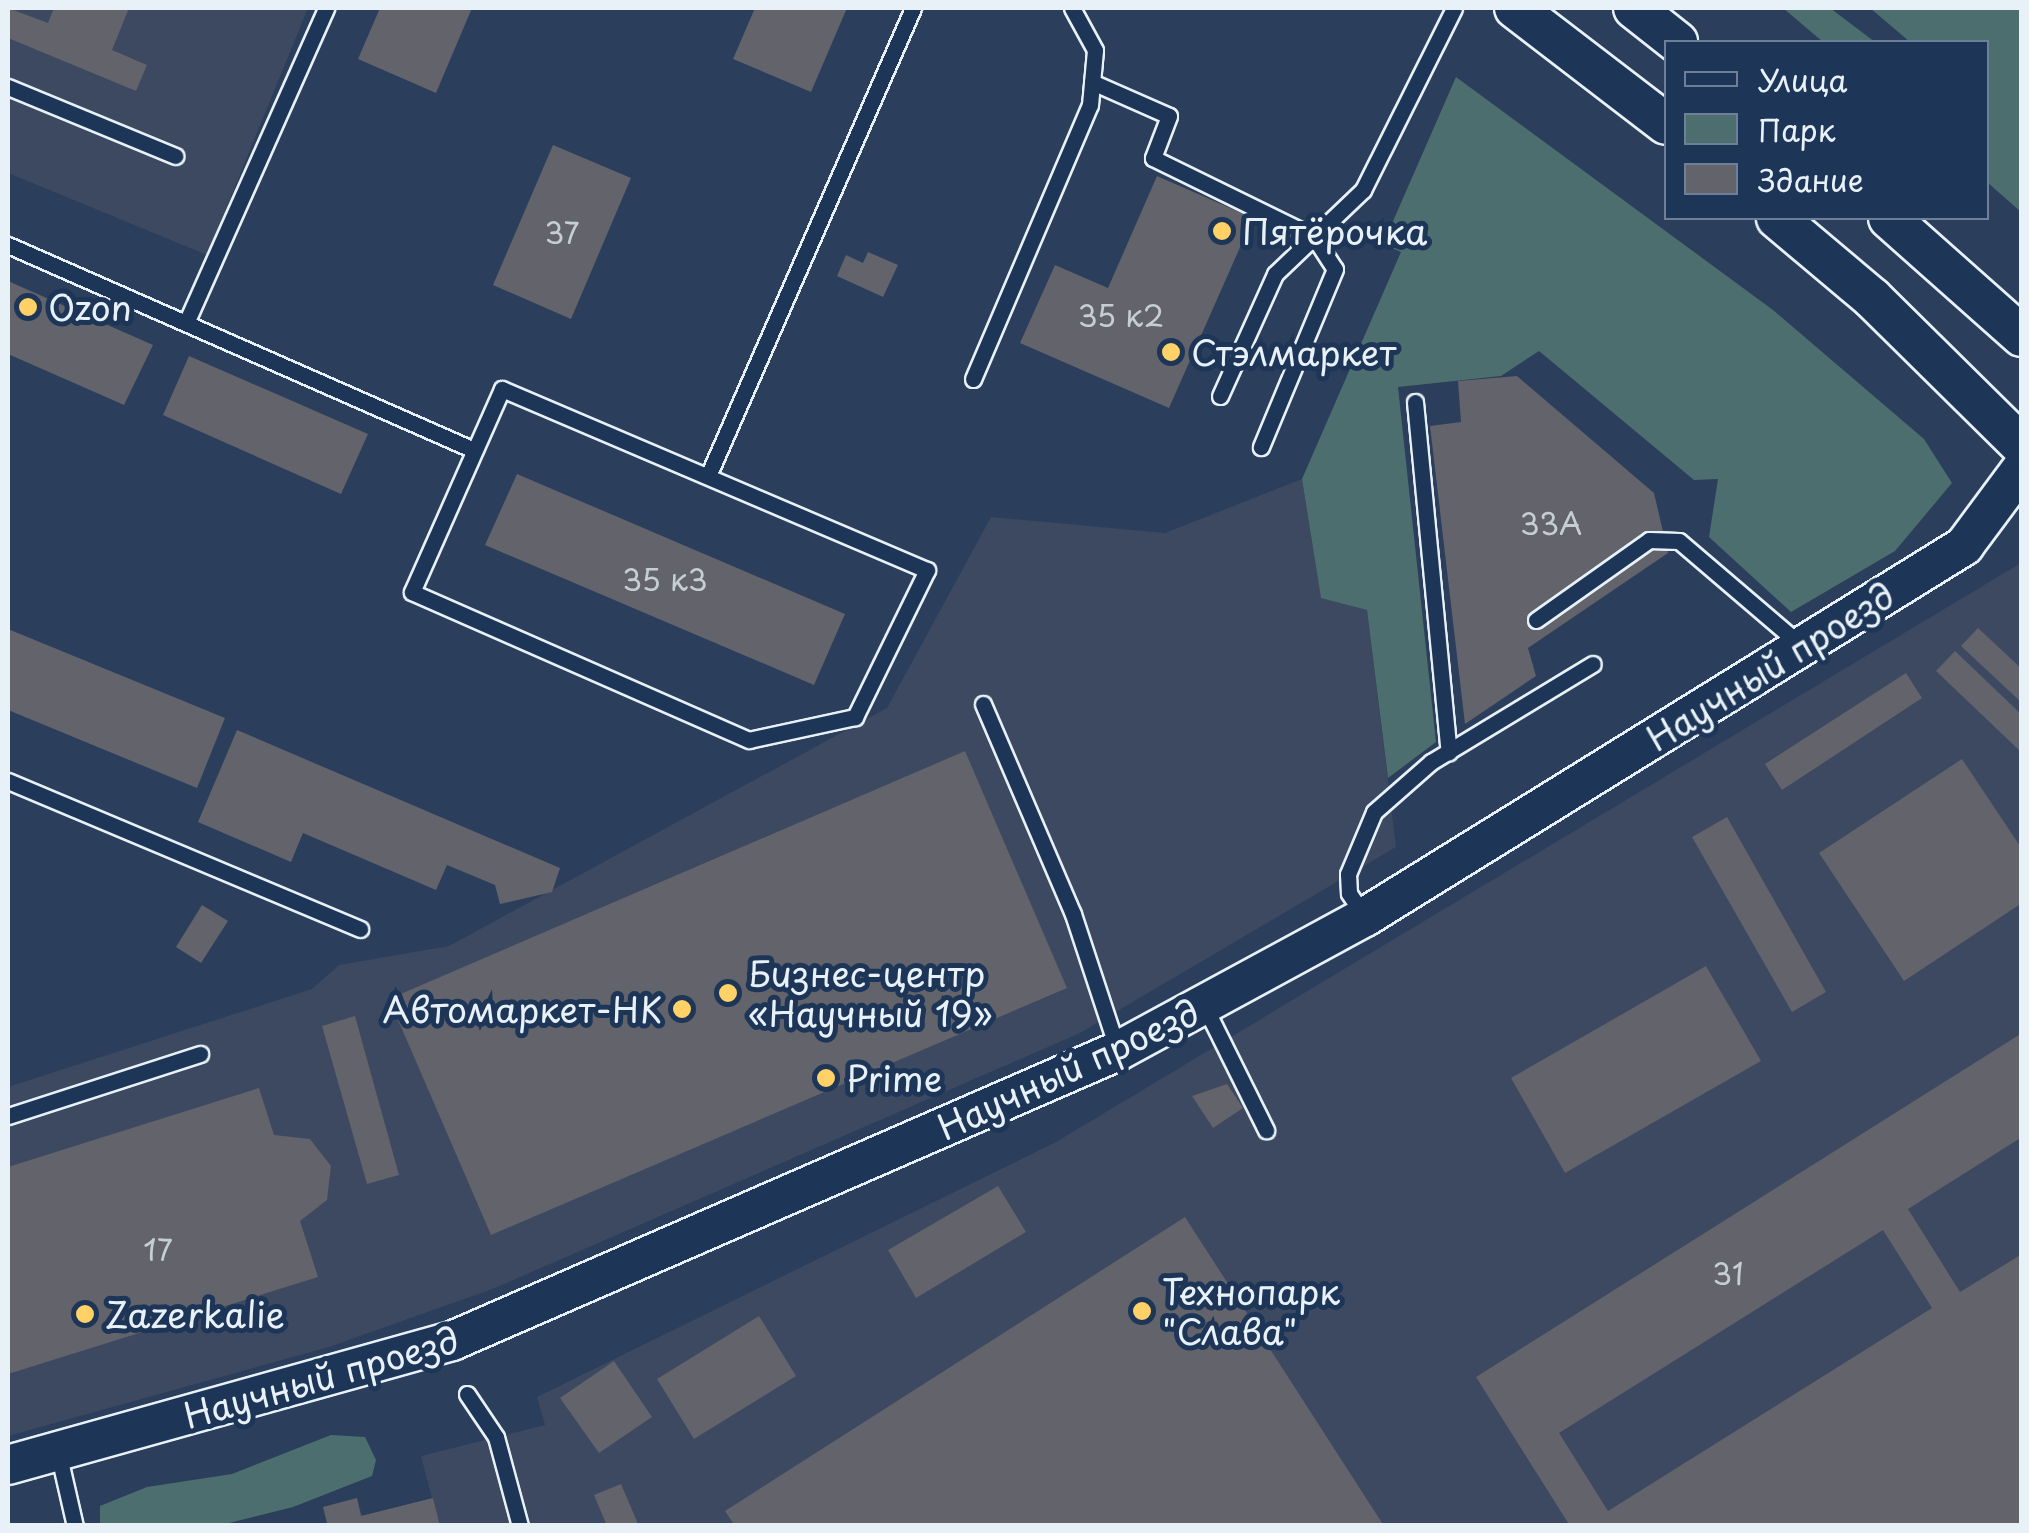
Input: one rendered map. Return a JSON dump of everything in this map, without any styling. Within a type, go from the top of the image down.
[{"type":"main road","points":[[1516,8],[1664,122]]},
{"type":"main road","points":[[1634,8],[1674,40]]},
{"type":"main road","points":[[1779,220],[1872,298],[2022,446]]},
{"type":"main road","points":[[1891,220],[2022,336]]},
{"type":"street","name":"Научный проезд","points":[[8,1465],[452,1341],[1118,1052],[1365,917],[1964,546],[2022,468]]},
{"type":"lane","points":[[186,323],[326,8]]},
{"type":"lane","points":[[708,476],[912,8]]},
{"type":"lane","points":[[973,379],[1090,106],[1095,50],[1072,8]]},
{"type":"lane","points":[[1220,396],[1275,274],[1363,190],[1454,8]]},
{"type":"lane","points":[[1092,82],[1169,116],[1152,158],[1314,237],[1335,269],[1262,447]]},
{"type":"lane","points":[[8,87],[175,156]]},
{"type":"lane","points":[[8,245],[474,450]]},
{"type":"lane","points":[[502,390],[927,570],[856,717],[750,740],[412,592],[474,450],[502,390]]},
{"type":"lane","points":[[1415,402],[1449,752]]},
{"type":"lane","points":[[1536,620],[1649,540],[1679,540],[1802,646]]},
{"type":"lane","points":[[1365,917],[1349,893],[1348,874],[1359,838],[1374,812],[1449,752],[1593,664]]},
{"type":"lane","points":[[983,704],[1072,914],[1118,1052]]},
{"type":"lane","points":[[8,780],[360,929]]},
{"type":"lane","points":[[1204,1005],[1266,1130]]},
{"type":"lane","points":[[8,1116],[200,1054]]},
{"type":"lane","points":[[467,1394],[496,1437],[520,1526]]},
{"type":"lane","points":[[58,1452],[75,1526]]},
{"type":"shaded area","points":[[8,8],[308,8],[207,255],[8,173]]},
{"type":"shaded area","points":[[1302,479],[1321,597],[1367,610],[1396,847],[1080,1033],[495,1288],[329,1347],[8,1436],[8,1087],[312,989],[339,965],[449,946],[887,708],[991,517],[1165,533]]},
{"type":"shaded area","points":[[2021,563],[2021,1525],[327,1526],[323,1507],[357,1498],[362,1516],[432,1498],[421,1456],[545,1425],[537,1397],[1056,1142]]},
{"type":"green space","points":[[1783,8],[1830,8],[1872,40],[1821,40]]},
{"type":"green space","points":[[1870,8],[2021,8],[2021,212],[1989,184],[1989,40],[1908,40]]},
{"type":"green space","points":[[1456,77],[1773,310],[1924,439],[1952,483],[1895,551],[1791,612],[1709,537],[1718,479],[1694,480],[1539,351],[1501,376],[1398,387],[1436,742],[1388,778],[1367,610],[1321,598],[1302,479],[1401,252],[1383,244]]},
{"type":"green space","points":[[331,1435],[365,1437],[376,1460],[372,1476],[293,1507],[221,1525],[100,1525],[100,1506],[147,1487],[232,1474]]},
{"type":"building","points":[[8,8],[48,23],[54,8],[129,8],[112,50],[147,65],[136,91],[8,38]]},
{"type":"building","points":[[380,8],[472,8],[436,93],[358,59]]},
{"type":"building","points":[[755,8],[847,8],[811,92],[733,59]]},
{"type":"building","points":[[553,145],[631,178],[571,319],[493,285]]},
{"type":"building","points":[[1157,176],[1253,218],[1169,408],[1020,343],[1055,265],[1108,288]]},
{"type":"building","points":[[868,252],[898,265],[883,297],[837,276],[846,255],[863,263]]},
{"type":"building","points":[[8,281],[153,345],[124,405],[8,354]]},
{"type":"building","points":[[189,356],[368,434],[341,494],[163,415]]},
{"type":"building","points":[[1517,376],[1654,493],[1668,553],[1528,648],[1536,676],[1465,724],[1430,426],[1461,422],[1458,381]]},
{"type":"building","points":[[517,474],[845,614],[814,685],[485,545]]},
{"type":"building","points":[[1978,628],[2022,669],[2022,703],[1961,646]]},
{"type":"building","points":[[8,629],[225,718],[197,788],[8,710]]},
{"type":"building","points":[[1955,651],[2022,715],[2022,753],[1936,671]]},
{"type":"building","points":[[1906,673],[1922,698],[1782,790],[1765,764]]},
{"type":"building","points":[[237,730],[560,868],[552,892],[500,904],[495,885],[447,865],[436,890],[303,833],[291,862],[198,822]]},
{"type":"building","name":"Бизнес-центр «Научный 19»","points":[[965,751],[1067,988],[491,1235],[389,999]]},
{"type":"building","points":[[1962,759],[2022,849],[2022,903],[1904,981],[1819,853]]},
{"type":"building","points":[[1727,817],[1826,992],[1792,1012],[1692,837]]},
{"type":"building","points":[[202,905],[228,921],[201,963],[176,947]]},
{"type":"building","points":[[1706,966],[1761,1061],[1565,1173],[1511,1078]]},
{"type":"building","points":[[355,1016],[399,1175],[367,1184],[322,1026]]},
{"type":"building","points":[[2022,1033],[2022,1137],[1908,1209],[1960,1292],[2022,1254],[2022,1526],[1570,1526],[1476,1377]],"holes":[[[1883,1230],[1932,1308],[1608,1511],[1559,1433]]]},
{"type":"building","points":[[1227,1084],[1243,1108],[1213,1128],[1192,1096]]},
{"type":"building","points":[[259,1088],[274,1135],[310,1139],[331,1166],[327,1200],[300,1221],[318,1277],[8,1374],[8,1167]]},
{"type":"building","points":[[998,1186],[1026,1232],[916,1298],[888,1250]]},
{"type":"building","name":"Технопарк \"Слава\"","points":[[1185,1217],[1384,1526],[735,1526],[725,1511]]},
{"type":"building","points":[[759,1316],[796,1376],[694,1439],[657,1379]]},
{"type":"building","points":[[614,1361],[652,1417],[599,1453],[560,1398]]},
{"type":"building","points":[[621,1484],[639,1526],[607,1526],[594,1495]]},
{"type":"building","points":[[357,1498],[361,1516],[433,1498],[440,1526],[328,1526],[323,1507]]},
{"type":"place","name":"Пятёрочка","points":[[1222,231]]},
{"type":"place","name":"Ozon","points":[[28,307]]},
{"type":"place","name":"Стэлмаркет","points":[[1171,352]]},
{"type":"place","name":"Бизнес-центр «Научный 19»","points":[[728,993]]},
{"type":"place","name":"Автомаркет-НК","points":[[682,1009]]},
{"type":"place","name":"Prime","points":[[826,1078]]},
{"type":"place","name":"Технопарк \"Слава\"","points":[[1142,1311]]},
{"type":"place","name":"Zazerkalie","points":[[85,1314]]}]
